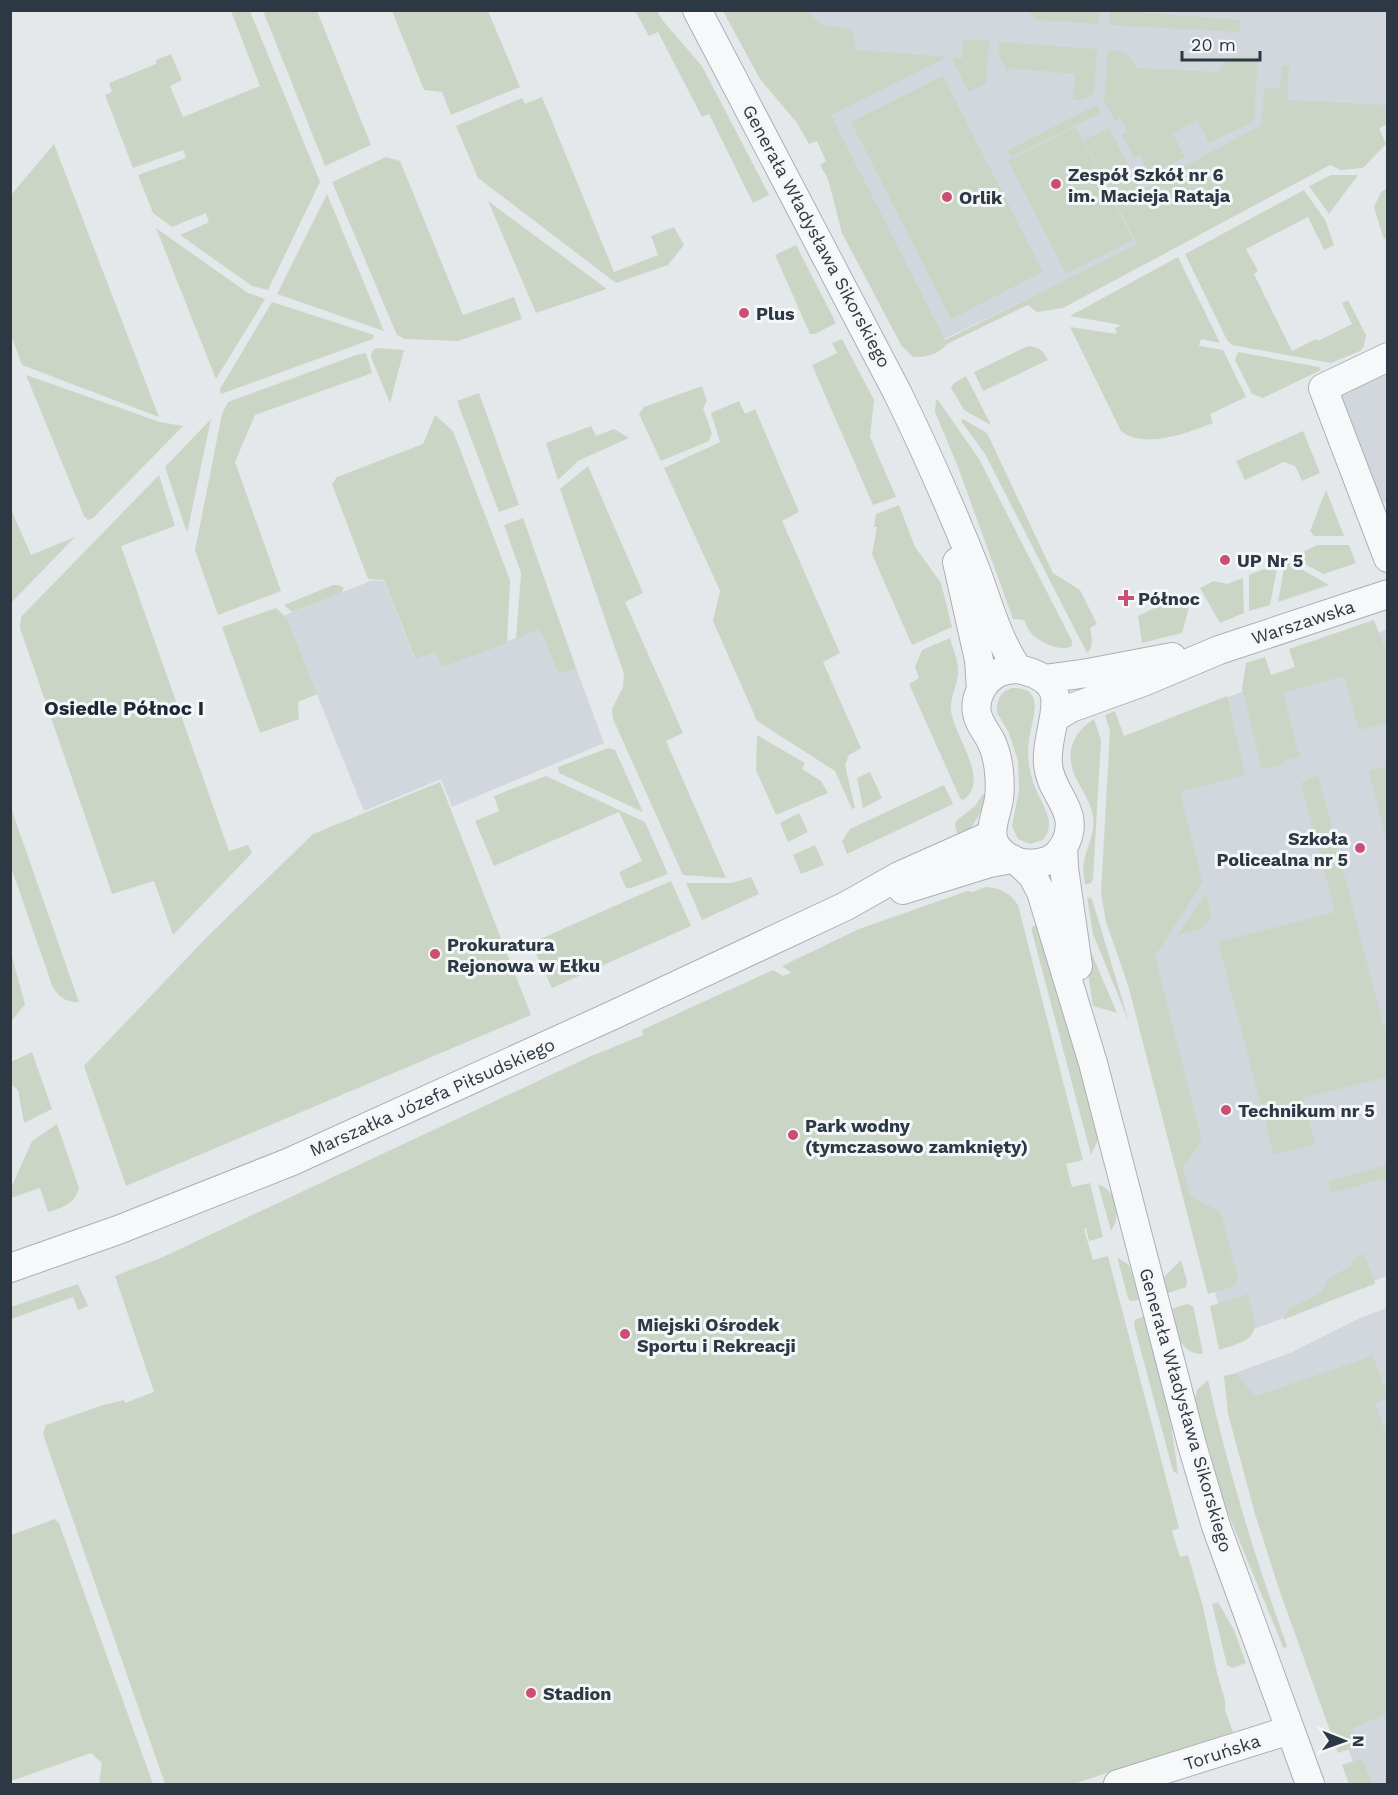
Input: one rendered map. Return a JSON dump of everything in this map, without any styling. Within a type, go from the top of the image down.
[{"type":"street","name":"Generała Władysława Sikorskiego","points":[[697,10],[875,347],[931,465],[974,567],[1002,642],[1018,669]]},
{"type":"street","points":[[1388,357],[1323,387],[1388,558]]},
{"type":"street","name":"Generała Władysława Sikorskiego","points":[[931,465],[949,525],[979,660],[981,690],[977,700],[978,717],[996,754],[1000,783],[999,801],[991,827],[991,835],[1004,854],[1032,875],[1041,892],[1093,1063],[1192,1445],[1216,1526],[1310,1785]]},
{"type":"street","name":"Warszawska","points":[[1056,717],[1071,708],[1143,682],[1219,650],[1388,594]]},
{"type":"street","name":"Warszawska","points":[[1044,679],[1219,650]]},
{"type":"street","points":[[981,690],[989,679],[1001,671],[1018,669],[1031,671],[1044,679],[1054,694],[1057,706],[1056,717]]},
{"type":"street","name":"Generała Władysława Sikorskiego","points":[[1056,717],[1051,728],[1048,767],[1054,786],[1070,819],[1069,835],[1063,847],[1067,895],[1093,1063]]},
{"type":"street","name":"Marszałka Józefa Piłsudskiego","points":[[10,1268],[129,1226],[290,1162],[611,1016],[846,906],[900,876],[991,835]]},
{"type":"street","name":"Marszałka Józefa Piłsudskiego","points":[[846,906],[990,863],[1015,861],[1032,864],[1049,860],[1063,847]]},
{"type":"street","name":"Toruńska","points":[[1118,1785],[1290,1730]]},
{"type":"shaded area","name":"Zespół Szkół nr 6 im. Macieja Rataja","points":[[760,11],[1387,11],[1387,124],[932,345]]},
{"type":"shaded area","points":[[1387,368],[1387,501],[1380,504],[1337,392]]},
{"type":"shaded area","points":[[373,580],[384,581],[414,658],[437,649],[443,665],[559,622],[604,743],[452,807],[441,779],[364,811],[285,615]]},
{"type":"shaded area","points":[[1387,629],[1387,1276],[1374,1281],[1375,1284],[1227,1339],[1108,876],[1116,741],[1234,695]]},
{"type":"shaded area","points":[[1387,1308],[1387,1784],[1361,1784],[1299,1615],[1235,1373],[1290,1353],[1360,1318]]},
{"type":"green space","points":[[1110,10],[1240,20],[1240,32],[1109,25]]},
{"type":"green space","points":[[231,11],[250,11],[320,182],[268,290],[252,286],[180,235],[209,222],[206,213],[172,227],[153,213],[138,175],[186,158],[183,150],[133,168],[105,95],[112,92],[109,83],[156,64],[156,60],[171,54],[182,80],[170,86],[183,117],[260,86]]},
{"type":"green space","points":[[263,11],[317,11],[371,145],[325,166]]},
{"type":"green space","points":[[392,11],[488,11],[520,87],[451,115],[442,92],[424,90]]},
{"type":"green space","points":[[635,11],[657,11],[702,66],[769,195],[753,203],[709,114],[702,117],[658,32],[649,36]]},
{"type":"green space","points":[[723,11],[809,11],[824,25],[843,28],[854,33],[856,50],[947,57],[831,115],[945,340],[1137,244],[1084,140],[1109,128],[1141,190],[1261,125],[1264,87],[1280,89],[1281,66],[1289,66],[1287,100],[1387,105],[1387,130],[1385,125],[1379,128],[1386,144],[1363,168],[1341,170],[1330,165],[1063,308],[1037,312],[1028,305],[947,344],[936,353],[913,357],[901,345],[842,233],[828,179],[820,165],[826,161],[817,141],[809,144],[797,123],[760,79]]},
{"type":"green space","points":[[1027,11],[1100,11],[1099,24],[1038,20]]},
{"type":"green space","points":[[963,39],[989,41],[986,84],[968,92],[952,58],[962,58]]},
{"type":"green space","points":[[999,42],[1097,49],[1094,94],[1081,100],[1073,100],[1075,74],[1009,68],[1008,73],[998,54]]},
{"type":"green space","points":[[1108,50],[1125,54],[1136,68],[1219,72],[1221,66],[1230,59],[1258,57],[1254,121],[1209,143],[1197,120],[1173,134],[1185,157],[1145,178],[1141,172],[1146,168],[1140,155],[1134,158],[1122,135],[1127,132],[1121,118],[1115,121],[1104,101]]},
{"type":"green space","name":"Orlik","points":[[943,76],[1043,272],[951,319],[851,122]]},
{"type":"green space","points":[[542,97],[614,272],[658,255],[651,236],[674,227],[684,245],[668,265],[616,283],[478,178],[456,126],[522,98],[525,104]]},
{"type":"green space","points":[[1097,105],[1101,113],[1012,157],[1008,150]]},
{"type":"green space","points":[[1076,127],[1133,240],[1066,274],[1008,161]]},
{"type":"green space","points":[[54,144],[159,417],[22,365],[11,335],[11,195]]},
{"type":"green space","points":[[386,157],[400,161],[463,315],[514,297],[522,319],[458,341],[405,339],[397,335],[332,182]]},
{"type":"green space","points":[[1331,175],[1358,175],[1329,214],[1309,186]]},
{"type":"green space","points":[[1387,188],[1388,241],[1383,237],[1374,207],[1381,192]]},
{"type":"green space","points":[[1304,190],[1325,220],[1334,245],[1324,250],[1308,217],[1246,249],[1258,271],[1254,274],[1292,351],[1352,324],[1342,303],[1348,300],[1366,335],[1364,346],[1360,351],[1331,363],[1232,345],[1227,340],[1185,254]]},
{"type":"green space","points":[[327,194],[384,331],[277,294]]},
{"type":"green space","points":[[488,201],[607,289],[536,313]]},
{"type":"green space","points":[[156,228],[248,293],[265,299],[216,379]]},
{"type":"green space","points":[[796,245],[836,323],[815,334],[810,334],[775,255]]},
{"type":"green space","points":[[1178,257],[1220,343],[1201,339],[1199,346],[1223,350],[1246,397],[1210,414],[1213,423],[1167,438],[1142,439],[1121,431],[1070,327],[1117,334],[1115,328],[1121,325],[1070,316]]},
{"type":"green space","points":[[272,302],[374,335],[373,339],[221,394],[220,389]]},
{"type":"green space","points":[[842,339],[874,400],[870,437],[896,497],[873,505],[812,365],[837,353],[832,343]]},
{"type":"green space","points":[[1028,346],[1040,350],[1048,360],[983,391],[974,372]]},
{"type":"green space","points":[[376,348],[404,350],[390,403],[371,357],[372,351]]},
{"type":"green space","points":[[1238,352],[1319,367],[1321,370],[1263,398],[1252,394],[1235,360]]},
{"type":"green space","points":[[366,353],[372,373],[255,415],[235,462],[281,591],[218,615],[195,550],[222,414],[228,402]]},
{"type":"green space","points":[[26,375],[160,422],[183,426],[93,518],[88,520],[84,516]]},
{"type":"green space","points":[[966,376],[991,425],[964,410],[951,388],[954,383]]},
{"type":"green space","points":[[702,386],[707,401],[703,408],[712,433],[709,441],[661,461],[639,414],[644,407]]},
{"type":"green space","points":[[479,393],[519,505],[499,512],[457,401]]},
{"type":"green space","points":[[936,400],[979,459],[1072,641],[1072,646],[1062,648],[1045,643],[1031,633],[1024,620],[1013,619],[958,467],[935,412]]},
{"type":"green space","points":[[739,401],[745,414],[755,409],[799,512],[782,521],[840,653],[823,662],[861,748],[849,755],[845,765],[855,808],[852,809],[835,771],[757,721],[713,621],[720,591],[664,468],[720,442],[711,413]]},
{"type":"green space","points":[[435,415],[453,431],[510,580],[507,643],[442,667],[436,652],[415,659],[384,580],[368,579],[332,484],[337,477],[423,444]]},
{"type":"green space","points":[[211,419],[187,533],[165,467]]},
{"type":"green space","points":[[963,419],[987,433],[1053,573],[1080,590],[1097,624],[1090,628],[1092,645],[1087,653],[985,454],[961,421]]},
{"type":"green space","points":[[591,426],[596,436],[614,429],[629,438],[578,461],[558,480],[546,443]]},
{"type":"green space","points":[[1303,431],[1320,473],[1302,481],[1295,466],[1284,462],[1245,480],[1236,461]]},
{"type":"green space","points":[[588,466],[643,593],[625,602],[683,733],[666,741],[726,878],[683,875],[613,719],[612,709],[623,687],[624,674],[560,489]]},
{"type":"green space","points":[[159,475],[175,526],[121,546],[229,851],[248,845],[252,853],[173,935],[154,881],[112,894],[20,628],[21,617]]},
{"type":"green space","points":[[1326,490],[1344,536],[1314,536],[1310,531]]},
{"type":"green space","points":[[899,505],[915,547],[941,583],[952,627],[912,645],[872,554],[877,527],[874,527],[876,514]]},
{"type":"green space","points":[[10,507],[31,555],[75,537],[12,602],[10,598]]},
{"type":"green space","points":[[523,518],[576,668],[559,674],[540,629],[516,639],[521,573],[504,525]]},
{"type":"green space","points":[[1317,545],[1349,545],[1356,563],[1324,574],[1296,560],[1294,556]]},
{"type":"green space","points":[[1287,561],[1329,585],[1278,602]]},
{"type":"green space","points":[[1278,563],[1270,605],[1249,611],[1249,575]]},
{"type":"green space","points":[[1243,578],[1244,613],[1220,623],[1200,588],[1214,581],[1227,584]]},
{"type":"green space","points":[[333,585],[344,588],[341,593],[292,612],[284,605]]},
{"type":"green space","points":[[1183,594],[1190,594],[1182,633],[1142,643],[1138,616]]},
{"type":"green space","points":[[276,608],[287,618],[317,694],[298,702],[299,719],[260,733],[222,627]]},
{"type":"green space","points":[[1374,620],[1384,646],[1387,647],[1387,723],[1359,730],[1344,676],[1283,693],[1300,757],[1262,770],[1242,689],[1246,663],[1265,657],[1271,675],[1295,667],[1289,649]]},
{"type":"green space","points":[[950,638],[958,669],[951,710],[969,757],[974,781],[971,792],[963,800],[960,798],[909,684],[919,678],[915,667],[922,650]]},
{"type":"green space","points":[[1012,688],[1023,689],[1034,699],[1034,715],[1028,746],[1030,772],[1046,811],[1049,826],[1043,840],[1030,844],[1018,839],[1012,826],[1019,790],[1018,761],[1008,731],[997,713],[1000,696]]},
{"type":"green space","points":[[1227,696],[1245,775],[1180,792],[1203,882],[1155,956],[1202,1141],[1183,1167],[1191,1197],[1220,1211],[1239,1279],[1232,1287],[1208,1294],[1128,985],[1106,922],[1101,893],[1110,731],[1105,715],[1115,711],[1124,736]]},
{"type":"green space","points":[[1094,719],[1101,740],[1093,879],[1091,883],[1085,885],[1084,864],[1092,832],[1093,816],[1074,773],[1071,755],[1079,732]]},
{"type":"green space","points":[[757,735],[805,763],[802,769],[821,781],[828,793],[776,815],[756,770]]},
{"type":"green space","points":[[608,748],[615,750],[643,812],[559,773],[558,767]]},
{"type":"green space","points":[[1388,766],[1387,842],[1369,771]]},
{"type":"green space","points":[[870,772],[882,798],[863,808],[857,778]]},
{"type":"green space","points":[[1318,775],[1385,1031],[1387,1031],[1387,1077],[1303,1098],[1315,1144],[1274,1155],[1218,942],[1335,912],[1301,783]]},
{"type":"green space","points":[[546,776],[645,822],[668,874],[626,888],[619,872],[642,861],[619,812],[494,866],[475,821],[499,811],[494,796]]},
{"type":"green space","points":[[440,782],[531,1015],[126,1186],[84,1066],[208,936],[313,834]]},
{"type":"green space","points":[[944,785],[953,804],[847,854],[842,841],[850,829]]},
{"type":"green space","points":[[983,794],[986,795],[977,819],[959,838],[955,826],[956,821],[975,806]]},
{"type":"green space","points":[[10,808],[79,1002],[62,998],[52,985],[11,867]]},
{"type":"green space","points":[[799,813],[808,832],[788,842],[780,823]]},
{"type":"green space","points":[[815,845],[824,865],[801,874],[793,855]]},
{"type":"green space","points":[[751,877],[759,894],[702,920],[686,883],[732,883]]},
{"type":"green space","points":[[671,881],[691,926],[552,988],[531,943]]},
{"type":"green space","name":"Miejski Ośrodek Sportu i Rekreacji","points":[[986,887],[1005,892],[1018,905],[1083,1160],[1066,1164],[1072,1187],[1090,1183],[1103,1237],[1089,1241],[1086,1228],[1084,1229],[1093,1260],[1108,1256],[1179,1528],[1172,1531],[1180,1557],[1188,1555],[1203,1607],[1225,1700],[1225,1710],[1233,1732],[1073,1784],[165,1784],[43,1434],[46,1425],[103,1405],[124,1400],[125,1403],[154,1392],[115,1276],[163,1257],[589,1057],[643,1035],[642,1030],[773,970],[783,976],[791,973],[782,966],[859,929],[967,891],[972,892]]},
{"type":"green space","points":[[1206,893],[1212,919],[1202,928],[1178,935]]},
{"type":"green space","points":[[1087,897],[1092,899],[1129,1022],[1093,934]]},
{"type":"green space","points":[[1040,923],[1097,1134],[1097,1142],[1091,1155],[1032,932],[1032,927]]},
{"type":"green space","points":[[1083,933],[1117,1013],[1093,1006]]},
{"type":"green space","points":[[11,953],[25,1004],[10,1022]]},
{"type":"green space","points":[[32,1052],[52,1109],[24,1123],[18,1090],[11,1084],[11,1062]]},
{"type":"green space","points":[[57,1124],[79,1188],[71,1202],[48,1212],[40,1188],[11,1198],[11,1188],[32,1141]]},
{"type":"green space","points":[[1387,1165],[1387,1178],[1331,1193],[1328,1181]]},
{"type":"green space","points":[[1098,1184],[1110,1192],[1116,1204],[1116,1218],[1111,1231]]},
{"type":"green space","points":[[1364,1254],[1375,1283],[1283,1320],[1288,1309],[1321,1293],[1328,1279],[1352,1265],[1353,1259]]},
{"type":"green space","points":[[1117,1257],[1129,1265],[1140,1300],[1130,1301],[1128,1298]]},
{"type":"green space","points":[[1181,1260],[1187,1281],[1186,1287],[1168,1293],[1163,1278]]},
{"type":"green space","points":[[78,1284],[88,1306],[78,1310],[73,1297],[11,1319],[11,1307]]},
{"type":"green space","points":[[1248,1294],[1254,1318],[1253,1332],[1242,1342],[1219,1350],[1210,1306]]},
{"type":"green space","points":[[1187,1304],[1193,1306],[1203,1354],[1188,1350],[1177,1332],[1171,1309]]},
{"type":"green space","points":[[1144,1316],[1170,1416],[1178,1474],[1173,1471],[1134,1325],[1135,1320]]},
{"type":"green space","points":[[1373,1356],[1388,1398],[1375,1403],[1385,1432],[1388,1432],[1387,1699],[1385,1715],[1352,1728],[1358,1746],[1338,1753],[1280,1592],[1255,1514],[1228,1414],[1224,1376],[1236,1373],[1255,1396]]},
{"type":"green space","points":[[1208,1380],[1243,1514],[1287,1646],[1284,1649],[1225,1506],[1195,1400],[1197,1390]]},
{"type":"green space","points":[[55,1519],[59,1523],[153,1784],[99,1784],[102,1763],[91,1753],[11,1781],[11,1535]]},
{"type":"green space","points":[[1218,1602],[1234,1630],[1246,1663],[1232,1668],[1227,1665],[1212,1604]]},
{"type":"green space","points":[[1362,1758],[1372,1784],[1349,1784],[1342,1765]]},
{"type":"place","name":"Zespół Szkół nr 6 im. Macieja Rataja","points":[[1056,184]]},
{"type":"place","name":"Orlik","points":[[947,197]]},
{"type":"place","name":"Plus","points":[[744,313]]},
{"type":"place","name":"UP Nr 5","points":[[1225,560]]},
{"type":"place","name":"Północ","points":[[1126,598]]},
{"type":"place","name":"Szkoła Policealna nr 5","points":[[1360,848]]},
{"type":"place","name":"Prokuratura Rejonowa w Ełku","points":[[435,954]]},
{"type":"place","name":"Technikum nr 5","points":[[1226,1110]]},
{"type":"place","name":"Park wodny (tymczasowo zamknięty)","points":[[793,1135]]},
{"type":"place","name":"Miejski Ośrodek Sportu i Rekreacji","points":[[625,1334]]},
{"type":"place","name":"Stadion","points":[[531,1693]]},
{"type":"district","name":"Osiedle Północ I","points":[[124,708]]}]
